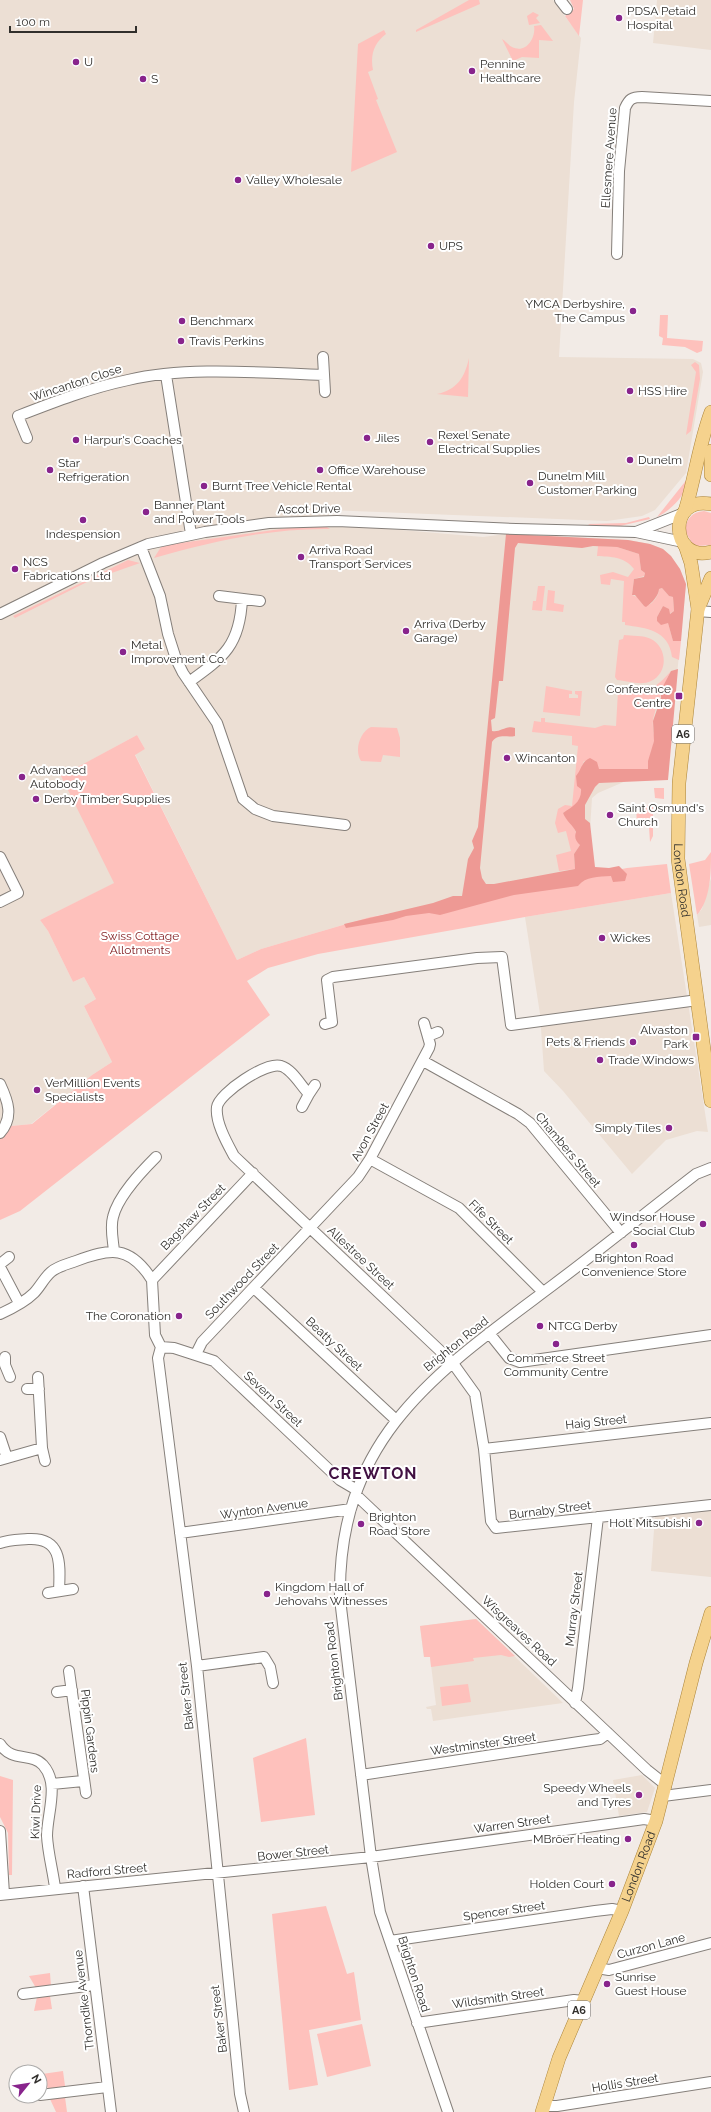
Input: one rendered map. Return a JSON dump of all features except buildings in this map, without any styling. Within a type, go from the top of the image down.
[{"type":"main road","points":[[684,512],[695,475],[702,439],[711,412]]},
{"type":"main road","points":[[711,451],[711,475]]},
{"type":"main road","points":[[684,512],[694,505],[711,504]]},
{"type":"main road","name":"London Road","points":[[684,512],[678,525],[679,534],[691,563],[697,610],[679,783],[678,859],[680,886],[698,1000],[711,1102]]},
{"type":"main road","points":[[684,544],[698,553],[711,552]]},
{"type":"main road","name":"London Road","points":[[697,610],[711,578]]},
{"type":"main road","name":"London Road","points":[[543,2109],[559,2058],[582,2001],[622,1911],[656,1821],[665,1790],[694,1669],[711,1613]]},
{"type":"street","points":[[560,0],[567,9]]},
{"type":"street","name":"Ellesmere Avenue","points":[[617,254],[619,172],[625,108],[628,101],[634,97],[642,97],[711,102]]},
{"type":"street","points":[[323,357],[325,392]]},
{"type":"street","name":"Wincanton Close","points":[[27,438],[18,416],[130,379],[166,374],[242,373],[324,375]]},
{"type":"street","points":[[166,374],[191,534]]},
{"type":"street","name":"Ascot Drive","points":[[636,532],[684,512]]},
{"type":"street","name":"Ascot Drive","points":[[0,614],[103,562],[141,546],[191,534],[269,523],[336,520],[516,529],[636,532],[684,544]]},
{"type":"street","points":[[141,546],[160,596],[173,651],[189,682],[218,723],[238,789],[250,806],[273,816],[345,825]]},
{"type":"street","points":[[219,596],[260,601]]},
{"type":"street","points":[[189,682],[221,658],[231,644],[241,621],[242,599]]},
{"type":"street","points":[[697,610],[711,612]]},
{"type":"street","points":[[0,857],[18,893],[0,902]]},
{"type":"street","points":[[325,1024],[332,1022],[327,980],[333,976],[502,956],[511,1025],[698,1000]]},
{"type":"street","name":"Avon Street","points":[[310,1228],[358,1177],[370,1159],[423,1061],[430,1044],[424,1023]]},
{"type":"street","points":[[428,1036],[438,1032]]},
{"type":"street","name":"Chambers Street","points":[[423,1061],[518,1114],[530,1123],[621,1233]]},
{"type":"street","name":"Allestree Street","points":[[309,1094],[284,1067],[272,1065],[263,1068],[220,1100],[216,1113],[232,1152],[452,1362]]},
{"type":"street","points":[[0,1084],[9,1108],[9,1118],[6,1126],[0,1133]]},
{"type":"street","points":[[302,1108],[315,1085]]},
{"type":"street","points":[[114,1251],[112,1231],[113,1216],[123,1196],[138,1175],[156,1157]]},
{"type":"street","name":"Fife Street","points":[[370,1159],[459,1208],[544,1292]]},
{"type":"street","name":"Brighton Road","points":[[448,2112],[380,1912],[371,1857],[340,1599],[340,1572],[351,1509],[356,1492],[375,1453],[396,1420],[423,1389],[452,1362],[696,1174],[711,1168]]},
{"type":"street","name":"Bagshaw Street","points":[[152,1280],[253,1173]]},
{"type":"street","name":"Southwood Street","points":[[196,1354],[202,1342],[310,1228]]},
{"type":"street","points":[[0,1314],[33,1294],[47,1276],[56,1268],[100,1252],[114,1251],[133,1258],[152,1280]]},
{"type":"street","points":[[9,1257],[0,1265],[19,1303]]},
{"type":"street","name":"Baker Street","points":[[152,1280],[156,1335],[161,1347],[158,1358],[197,1666],[240,2094],[244,2112]]},
{"type":"street","name":"Beatty Street","points":[[254,1288],[396,1420]]},
{"type":"street","points":[[489,1333],[509,1358],[520,1362],[711,1335]]},
{"type":"street","name":"Severn Street","points":[[161,1347],[174,1348],[214,1361],[340,1480],[356,1492]]},
{"type":"street","name":"Burnaby Street","points":[[452,1362],[475,1394],[484,1449],[491,1521],[496,1528],[711,1505]]},
{"type":"street","points":[[4,1363],[10,1377]]},
{"type":"street","points":[[38,1378],[40,1389],[42,1448],[45,1461]]},
{"type":"street","points":[[26,1389],[40,1389]]},
{"type":"street","name":"Haig Street","points":[[484,1449],[711,1423]]},
{"type":"street","points":[[0,1437],[3,1459],[42,1448]]},
{"type":"street","name":"Wisgreaves Road","points":[[356,1492],[654,1777],[665,1790]]},
{"type":"street","name":"Wynton Avenue","points":[[180,1533],[351,1509]]},
{"type":"street","name":"Murray Street","points":[[575,1703],[598,1517]]},
{"type":"street","points":[[1,1540],[33,1539],[44,1540],[50,1544],[56,1551],[59,1562],[59,1591]]},
{"type":"street","points":[[48,1594],[73,1589]]},
{"type":"street","points":[[197,1666],[264,1657],[270,1666],[273,1683]]},
{"type":"street","name":"Pippin Gardens","points":[[69,1671],[83,1781],[86,1793]]},
{"type":"street","points":[[57,1692],[72,1690]]},
{"type":"street","name":"Westminster Street","points":[[360,1775],[600,1739],[608,1733]]},
{"type":"street","name":"Kiwi Drive","points":[[0,1744],[12,1755],[42,1763],[52,1784],[47,1836],[55,1888]]},
{"type":"street","points":[[52,1784],[83,1781]]},
{"type":"street","points":[[665,1790],[711,1790]]},
{"type":"street","name":"Warren Street","points":[[371,1857],[637,1820],[656,1821]]},
{"type":"street","points":[[0,1831],[2,1894]]},
{"type":"street","name":"Bower Street","points":[[217,1874],[371,1857]]},
{"type":"street","name":"Radford Street","points":[[2,1894],[217,1874]]},
{"type":"street","name":"Thorndike Avenue","points":[[83,1886],[94,1985],[111,2112]]},
{"type":"street","name":"Spencer Street","points":[[390,1941],[601,1910],[612,1909],[622,1911]]},
{"type":"street","name":"Curzon Lane","points":[[597,1968],[609,1970],[711,1943]]},
{"type":"street","points":[[23,1994],[94,1985]]},
{"type":"street","name":"Wildsmith Street","points":[[417,2023],[574,2000],[582,2001]]},
{"type":"street","name":"Hollis Street","points":[[543,2109],[711,2082]]},
{"type":"street","points":[[48,2094],[107,2087]]},
{"type":"shaded area","points":[[0,0],[553,0],[581,38],[574,102],[559,357],[693,359],[701,363],[703,372],[686,473],[655,510],[642,516],[607,521],[328,510],[331,524],[483,537],[506,534],[628,540],[650,544],[663,549],[671,556],[680,569],[686,584],[675,695],[626,781],[598,793],[592,798],[587,876],[370,917],[261,949],[237,960],[135,754],[145,749],[137,735],[62,776],[115,883],[40,920],[48,931],[73,982],[84,977],[96,999],[84,1006],[112,1062],[92,1075],[31,1124],[11,1126],[0,1139]]},
{"type":"shaded area","points":[[657,0],[711,0],[711,50],[653,43]]},
{"type":"shaded area","points":[[506,534],[628,540],[650,544],[663,549],[671,556],[680,569],[686,584],[681,641],[673,641],[668,623],[661,625],[657,621],[657,617],[663,606],[669,609],[670,614],[674,611],[673,597],[669,596],[662,588],[659,589],[655,599],[646,607],[635,595],[632,595],[634,579],[644,577],[645,573],[641,570],[639,554],[617,547],[593,546],[582,548],[518,543],[515,548],[503,681],[499,681],[495,718],[491,720],[492,731],[512,727],[515,728],[515,736],[500,737],[494,739],[492,742],[480,868],[482,878],[486,884],[494,884],[575,869],[574,854],[580,845],[575,836],[575,830],[563,813],[576,804],[580,797],[581,789],[577,786],[576,776],[583,764],[590,758],[597,762],[599,769],[648,769],[648,761],[654,741],[653,721],[661,698],[661,690],[671,671],[678,669],[668,780],[599,783],[595,787],[585,805],[585,819],[590,823],[595,867],[609,868],[619,866],[627,874],[625,881],[613,882],[611,876],[593,878],[585,880],[578,886],[514,895],[440,915],[429,913],[406,916],[393,920],[346,928],[344,924],[433,903],[453,896],[462,896],[468,859],[474,848],[472,841],[478,827]]},
{"type":"shaded area","points":[[711,878],[711,925],[699,927],[697,915],[702,909]]},
{"type":"shaded area","points":[[671,893],[708,1132],[697,1131],[666,1140],[632,1174],[563,1091],[544,1071],[540,1014],[525,917]]},
{"type":"shaded area","points":[[711,1508],[711,1577],[651,1571],[655,1516]]},
{"type":"shaded area","points":[[476,1619],[563,1703],[433,1721],[431,1709],[427,1709],[426,1707],[436,1705],[430,1657],[424,1657],[420,1626]]},
{"type":"shaded area","points":[[642,1775],[655,1788],[647,1812],[619,1816],[613,1780]]},
{"type":"green space","points":[[469,0],[479,0],[480,4],[416,32],[416,30]]},
{"type":"green space","points":[[570,0],[583,0],[579,36],[565,16],[574,9]]},
{"type":"green space","points":[[533,12],[539,15],[536,18],[540,23],[529,25],[527,16]]},
{"type":"green space","points":[[541,25],[553,41],[539,40],[539,58],[522,57],[513,61],[502,39],[517,49],[526,47],[532,40],[534,26]]},
{"type":"green space","points":[[384,30],[386,34],[378,41],[374,50],[372,59],[373,70],[368,72],[378,99],[376,100],[397,152],[351,172],[358,44]]},
{"type":"green space","points":[[660,315],[668,315],[667,338],[703,341],[702,351],[697,353],[685,347],[662,345],[663,338],[659,336]]},
{"type":"green space","points":[[469,358],[468,397],[437,394],[450,389],[459,382],[465,371]]},
{"type":"green space","points":[[695,362],[699,365],[700,379],[691,431],[686,435],[696,372],[691,365]]},
{"type":"green space","points":[[688,478],[682,496],[673,506],[657,517]]},
{"type":"green space","points":[[704,511],[711,513],[711,545],[698,546],[692,543],[685,531],[690,517],[696,513]]},
{"type":"green space","points":[[649,517],[650,519],[620,526],[591,526],[588,524],[626,523]]},
{"type":"green space","points":[[295,527],[327,527],[330,529],[285,531],[241,537],[154,558],[161,547],[173,544]]},
{"type":"green space","points":[[598,546],[617,547],[639,554],[641,570],[645,573],[644,576],[634,579],[632,595],[637,597],[644,606],[652,603],[658,595],[659,589],[662,588],[669,596],[673,597],[674,611],[669,614],[663,606],[657,617],[668,623],[673,641],[681,641],[679,660],[672,657],[670,648],[666,641],[655,632],[641,627],[625,625],[625,622],[622,622],[624,581],[611,579],[610,585],[601,584],[600,575],[613,572],[628,577],[634,569],[622,559],[597,556]]},
{"type":"green space","points":[[128,560],[140,563],[89,581],[15,618],[13,616]]},
{"type":"green space","points":[[538,586],[545,586],[542,611],[532,610],[533,601],[536,601]]},
{"type":"green space","points":[[548,590],[555,591],[554,603],[564,605],[563,612],[546,610]]},
{"type":"green space","points":[[624,635],[651,639],[661,648],[664,660],[661,672],[657,677],[651,681],[643,683],[617,680],[615,677],[619,640],[623,639]]},
{"type":"green space","points":[[671,671],[663,688],[654,717],[654,742],[648,769],[599,769],[584,761],[581,772],[582,789],[580,800],[576,806],[563,813],[574,827],[580,845],[574,854],[575,869],[559,871],[556,855],[571,851],[566,831],[558,833],[555,823],[558,809],[565,805],[572,806],[578,746],[572,745],[572,736],[532,732],[534,721],[541,722],[541,718],[545,718],[545,722],[595,728],[604,725],[616,726],[618,691],[642,691],[648,689],[659,683]]},
{"type":"green space","points":[[546,686],[572,691],[572,694],[569,694],[569,698],[578,698],[575,691],[582,691],[580,716],[543,712]]},
{"type":"green space","points":[[371,727],[397,728],[400,738],[400,757],[383,755],[381,762],[361,761],[358,752],[359,742],[367,729]]},
{"type":"green space","name":"Swiss Cottage Allotments","points":[[137,735],[145,749],[135,755],[237,960],[261,949],[370,917],[427,908],[627,868],[667,864],[671,893],[525,917],[318,954],[268,968],[247,981],[270,1015],[20,1211],[0,1220],[0,1139],[11,1126],[32,1124],[92,1075],[112,1062],[84,1006],[96,999],[84,977],[73,982],[48,931],[40,920],[114,883],[61,776]]},
{"type":"green space","points":[[654,788],[664,788],[664,799],[655,798]]},
{"type":"green space","points":[[636,805],[653,805],[653,836],[650,842],[649,827],[637,827]]},
{"type":"green space","points":[[711,852],[708,893],[702,909],[697,915],[689,864],[705,860]]},
{"type":"green space","points":[[476,1619],[515,1656],[509,1657],[501,1655],[473,1658],[474,1661],[431,1667],[430,1657],[424,1657],[420,1626]]},
{"type":"green space","points":[[468,1684],[471,1702],[442,1706],[440,1687]]},
{"type":"green space","points":[[306,1738],[315,1815],[261,1822],[253,1758]]},
{"type":"green space","points":[[0,1776],[13,1780],[12,1875],[9,1875],[8,1833],[0,1817]]},
{"type":"green space","points":[[326,1906],[347,1974],[354,1972],[361,2020],[309,2030],[318,2085],[289,2090],[272,1914]]},
{"type":"green space","points":[[50,1973],[51,1986],[36,1988],[29,1976]]},
{"type":"green space","points":[[50,1996],[52,2009],[34,2011],[37,1997]]},
{"type":"green space","points":[[362,2024],[371,2066],[327,2077],[317,2034]]},
{"type":"green space","points":[[63,2071],[65,2086],[48,2089],[48,2073]]},
{"type":"green space","points":[[65,2097],[67,2112],[56,2112],[50,2099]]},
{"type":"place","name":"PDSA Petaid Hospital","points":[[619,18]]},
{"type":"place","name":"U","points":[[76,62]]},
{"type":"place","name":"Pennine Healthcare","points":[[472,71]]},
{"type":"place","name":"S","points":[[143,79]]},
{"type":"place","name":"Valley Wholesale","points":[[238,180]]},
{"type":"place","name":"UPS","points":[[431,246]]},
{"type":"place","name":"YMCA Derbyshire, The Campus","points":[[633,311]]},
{"type":"place","name":"Benchmarx","points":[[182,321]]},
{"type":"place","name":"Travis Perkins","points":[[181,341]]},
{"type":"place","name":"HSS Hire","points":[[630,391]]},
{"type":"place","name":"Jiles","points":[[367,438]]},
{"type":"place","name":"Harpur's Coaches","points":[[76,440]]},
{"type":"place","name":"Rexel Senate Electrical Supplies","points":[[430,442]]},
{"type":"place","name":"Dunelm","points":[[630,460]]},
{"type":"place","name":"Star Refrigeration","points":[[50,470]]},
{"type":"place","name":"Office Warehouse","points":[[320,470]]},
{"type":"place","name":"Dunelm Mill Customer Parking","points":[[530,483]]},
{"type":"place","name":"Burnt Tree Vehicle Rental","points":[[204,486]]},
{"type":"place","name":"Banner Plant and Power Tools","points":[[146,512]]},
{"type":"place","name":"Indespension","points":[[83,520]]},
{"type":"place","name":"Arriva Road Transport Services","points":[[301,557]]},
{"type":"place","name":"NCS Fabrications Ltd","points":[[15,569]]},
{"type":"place","name":"Arriva (Derby Garage)","points":[[406,631]]},
{"type":"place","name":"Metal Improvement Co.","points":[[123,652]]},
{"type":"place","name":"Conference Centre","points":[[679,696]]},
{"type":"place","name":"Wincanton","points":[[507,758]]},
{"type":"place","name":"Advanced Autobody","points":[[22,777]]},
{"type":"place","name":"Derby Timber Supplies","points":[[36,799]]},
{"type":"place","name":"Saint Osmund's Church","points":[[610,815]]},
{"type":"place","name":"Wickes","points":[[602,938]]},
{"type":"place","name":"Alvaston Park","points":[[696,1037]]},
{"type":"place","name":"Pets & Friends","points":[[633,1042]]},
{"type":"place","name":"Trade Windows","points":[[600,1060]]},
{"type":"place","name":"VerMillion Events Specialists","points":[[37,1090]]},
{"type":"place","name":"Simply Tiles","points":[[669,1128]]},
{"type":"place","name":"Windsor House Social Club","points":[[703,1224]]},
{"type":"place","name":"Brighton Road Convenience Store","points":[[634,1245]]},
{"type":"place","name":"The Coronation","points":[[179,1316]]},
{"type":"place","name":"NTCG Derby","points":[[540,1326]]},
{"type":"place","name":"Commerce Street Community Centre","points":[[556,1344]]},
{"type":"place","name":"Holt Mitsubishi","points":[[699,1523]]},
{"type":"place","name":"Brighton Road Store","points":[[361,1524]]},
{"type":"place","name":"Kingdom Hall of Jehovahs Witnesses","points":[[267,1594]]},
{"type":"place","name":"Speedy Wheels and Tyres","points":[[639,1795]]},
{"type":"place","name":"MBröer Heating","points":[[628,1839]]},
{"type":"place","name":"Holden Court","points":[[612,1884]]},
{"type":"place","name":"Sunrise Guest House","points":[[607,1984]]},
{"type":"district","name":"CREWTON","points":[[373,1473]]}]
